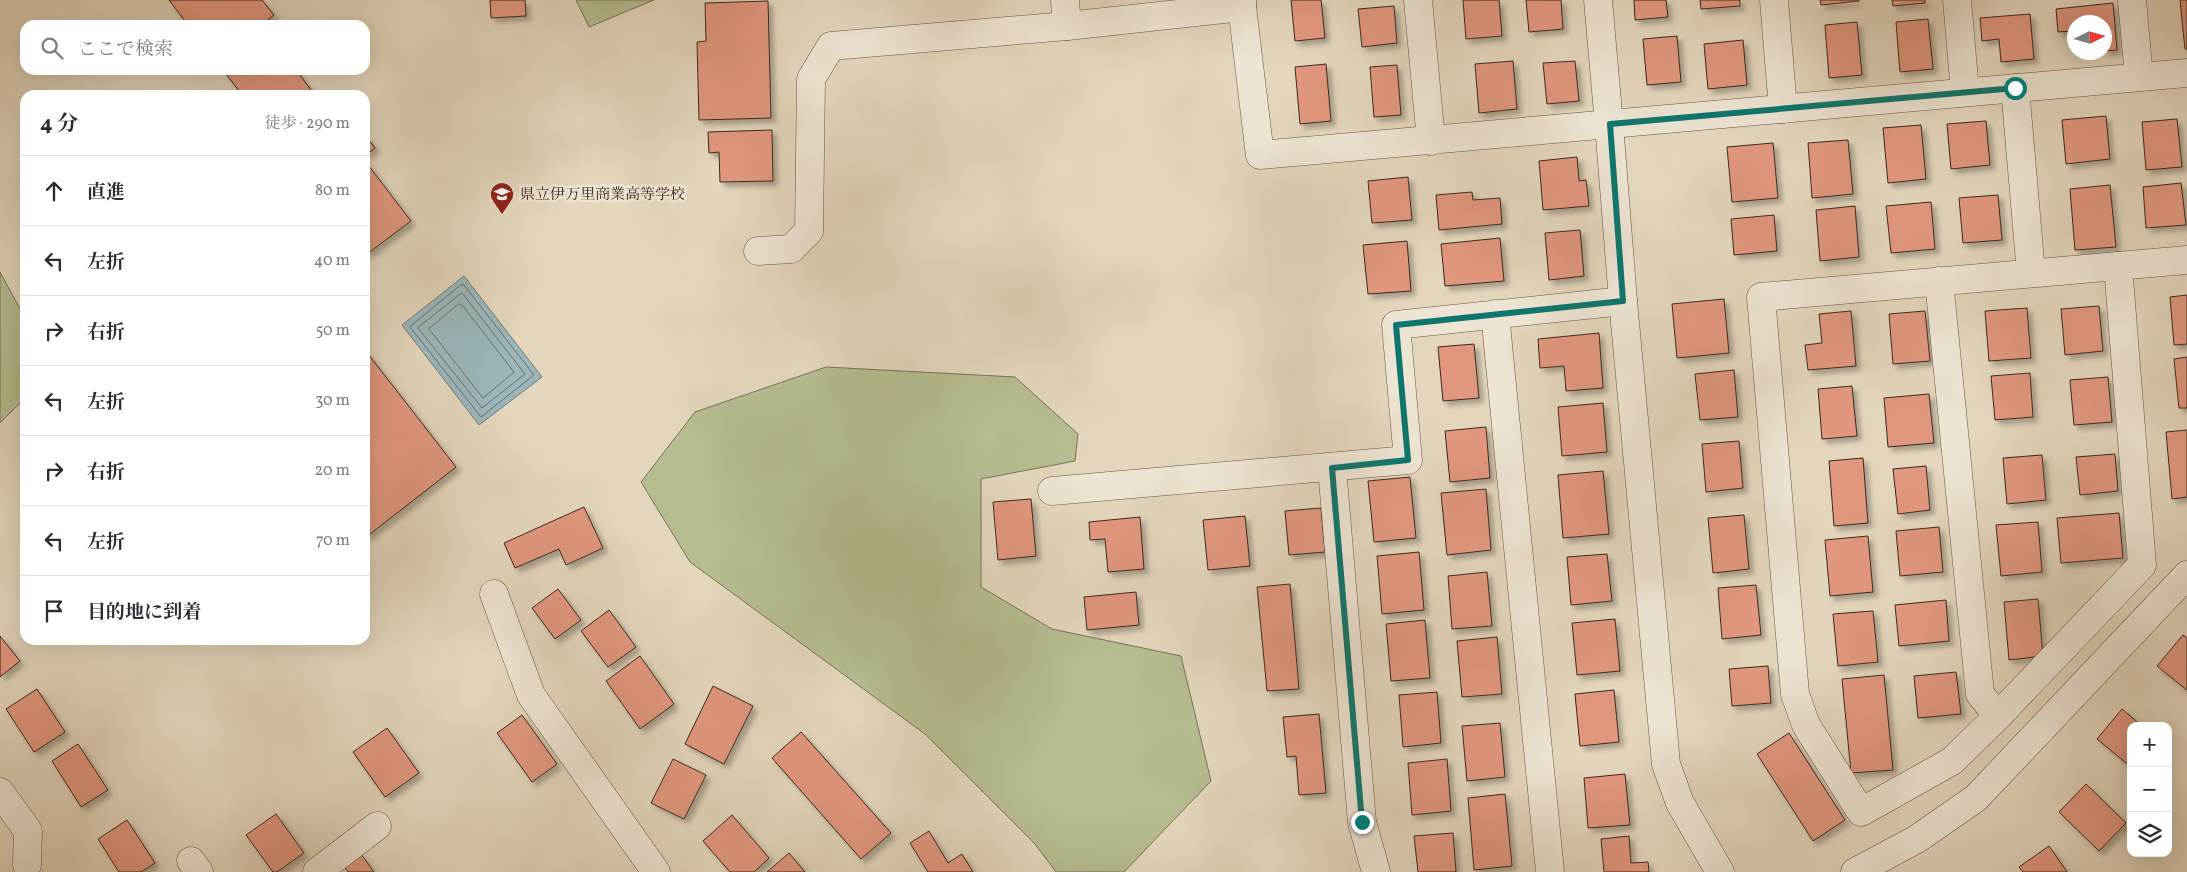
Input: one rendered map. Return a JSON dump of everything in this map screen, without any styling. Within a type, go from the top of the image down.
[{"type":"street","points":[[1418,0],[1431,140]]},
{"type":"street","points":[[1598,0],[1610,124],[1623,301],[1666,764],[1680,803],[1720,872]]},
{"type":"street","points":[[1774,0],[1783,109]]},
{"type":"street","points":[[1957,0],[1965,92]]},
{"type":"street","points":[[2132,0],[2139,77]]},
{"type":"street","points":[[758,251],[791,249],[809,231],[811,79],[831,46],[1066,13],[1242,3],[1260,155],[2187,73]]},
{"type":"street","points":[[2015,88],[2031,273]]},
{"type":"street","points":[[2118,266],[2142,565],[1998,716],[1952,761],[1861,812],[1806,725],[1795,694],[1761,297],[2187,260]]},
{"type":"street","points":[[1939,281],[1980,694],[1998,716]]},
{"type":"street","points":[[1052,491],[1408,460],[1396,325],[1623,301]]},
{"type":"street","points":[[1495,314],[1550,872]]},
{"type":"street","points":[[1332,468],[1362,822],[1376,872]]},
{"type":"street","points":[[1855,872],[1917,839],[1976,798],[2187,575]]},
{"type":"street","points":[[494,594],[531,695],[656,872]]},
{"type":"street","points":[[0,792],[28,831],[28,865]]},
{"type":"street","points":[[317,872],[378,826]]},
{"type":"green space","points":[[576,0],[654,0],[589,27]]},
{"type":"green space","points":[[0,272],[20,309],[20,403],[0,423]]},
{"type":"green space","points":[[826,367],[1015,377],[1078,434],[1075,461],[981,479],[981,587],[1052,629],[1181,656],[1211,781],[1124,872],[1056,872],[1035,844],[925,734],[690,562],[641,482],[695,412]]},
{"type":"water","points":[[464,276],[542,377],[479,425],[402,325]]},
{"type":"building","points":[[169,0],[262,0],[274,15],[268,20],[184,20]]},
{"type":"building","points":[[490,0],[525,0],[526,16],[491,18]]},
{"type":"building","points":[[1291,0],[1321,0],[1325,38],[1295,41]]},
{"type":"building","points":[[1463,0],[1499,0],[1502,36],[1466,39]]},
{"type":"building","points":[[1526,0],[1561,0],[1563,29],[1529,32]]},
{"type":"building","points":[[1634,0],[1666,0],[1668,17],[1635,20]]},
{"type":"building","points":[[1700,0],[1740,0],[1740,6],[1701,9]]},
{"type":"building","points":[[1820,0],[1859,0],[1859,1],[1821,5]]},
{"type":"building","points":[[1892,0],[1925,0],[1925,3],[1893,6]]},
{"type":"building","points":[[2180,0],[2187,0],[2187,49],[2185,49]]},
{"type":"building","points":[[768,1],[771,118],[699,120],[697,42],[706,41],[705,3]]},
{"type":"building","points":[[2113,3],[2117,50],[2112,50],[2112,15],[2067,15],[2067,31],[2058,32],[2056,9]]},
{"type":"building","points":[[1394,6],[1397,43],[1362,47],[1358,9]]},
{"type":"building","points":[[2030,14],[2034,59],[2001,62],[1999,39],[1982,41],[1980,18]]},
{"type":"building","points":[[1928,19],[1933,69],[1900,72],[1896,22]]},
{"type":"building","points":[[1857,22],[1862,75],[1829,78],[1825,25]]},
{"type":"building","points":[[1677,36],[1681,82],[1647,85],[1643,39]]},
{"type":"building","points":[[1743,40],[1747,85],[1708,89],[1704,44]]},
{"type":"building","points":[[1513,61],[1517,109],[1479,113],[1475,64]]},
{"type":"building","points":[[1575,61],[1579,101],[1547,104],[1543,63]]},
{"type":"building","points":[[1326,64],[1331,121],[1300,124],[1295,67]]},
{"type":"building","points":[[1397,65],[1401,115],[1374,117],[1370,67]]},
{"type":"building","points":[[227,75],[300,75],[311,90],[238,90]]},
{"type":"building","points":[[2106,116],[2110,159],[2066,164],[2062,120]]},
{"type":"building","points":[[2177,119],[2182,167],[2146,170],[2142,122]]},
{"type":"building","points":[[1986,121],[1990,165],[1951,169],[1947,124]]},
{"type":"building","points":[[1921,125],[1926,179],[1888,183],[1883,128]]},
{"type":"building","points":[[772,130],[773,181],[720,182],[719,152],[709,153],[708,132]]},
{"type":"building","points":[[1848,140],[1853,194],[1812,198],[1808,143]]},
{"type":"building","points":[[370,142],[375,148],[370,152]]},
{"type":"building","points":[[1773,143],[1778,198],[1732,202],[1727,147]]},
{"type":"building","points":[[1577,157],[1579,181],[1586,180],[1589,206],[1543,210],[1539,161]]},
{"type":"building","points":[[370,168],[411,221],[370,252]]},
{"type":"building","points":[[1408,177],[1412,220],[1372,223],[1368,181]]},
{"type":"building","points":[[2181,183],[2186,225],[2146,228],[2143,187]]},
{"type":"building","points":[[2110,185],[2116,247],[2075,250],[2070,189]]},
{"type":"building","points":[[1472,192],[1473,200],[1500,198],[1502,224],[1439,230],[1436,195]]},
{"type":"building","points":[[1998,195],[2002,240],[1963,243],[1959,198]]},
{"type":"building","points":[[1931,202],[1935,249],[1891,253],[1886,206]]},
{"type":"building","points":[[1855,206],[1859,257],[1820,261],[1816,210]]},
{"type":"building","points":[[1774,215],[1777,251],[1734,255],[1731,219]]},
{"type":"building","points":[[1580,230],[1584,276],[1549,280],[1545,233]]},
{"type":"building","points":[[1500,238],[1504,281],[1445,286],[1441,244]]},
{"type":"building","points":[[1407,241],[1411,291],[1368,294],[1363,245]]},
{"type":"building","points":[[2187,295],[2187,344],[2174,345],[2170,297]]},
{"type":"building","points":[[1724,299],[1729,353],[1677,358],[1672,304]]},
{"type":"building","points":[[2099,306],[2103,351],[2065,355],[2061,309]]},
{"type":"building","points":[[2027,308],[2031,358],[1989,361],[1985,311]]},
{"type":"building","points":[[1851,311],[1856,366],[1808,370],[1805,345],[1822,343],[1819,314]]},
{"type":"building","points":[[1925,311],[1930,361],[1893,364],[1889,314]]},
{"type":"building","points":[[1599,333],[1603,388],[1566,391],[1564,366],[1540,368],[1538,339]]},
{"type":"building","points":[[1474,344],[1479,398],[1443,401],[1438,347]]},
{"type":"building","points":[[370,356],[456,467],[370,534]]},
{"type":"building","points":[[2187,357],[2187,408],[2179,408],[2174,359]]},
{"type":"building","points":[[1734,370],[1738,417],[1700,420],[1695,374]]},
{"type":"building","points":[[2030,373],[2033,417],[1995,420],[1991,376]]},
{"type":"building","points":[[2108,377],[2112,422],[2074,425],[2070,380]]},
{"type":"building","points":[[1852,386],[1857,436],[1822,439],[1818,389]]},
{"type":"building","points":[[1929,394],[1934,443],[1888,447],[1884,398]]},
{"type":"building","points":[[1603,403],[1607,452],[1562,456],[1558,407]]},
{"type":"building","points":[[1486,427],[1490,478],[1450,482],[1445,431]]},
{"type":"building","points":[[2187,430],[2187,497],[2172,499],[2166,432]]},
{"type":"building","points":[[1739,441],[1743,488],[1706,492],[1702,444]]},
{"type":"building","points":[[2115,454],[2118,491],[2080,495],[2076,457]]},
{"type":"building","points":[[2042,455],[2046,500],[2007,504],[2003,458]]},
{"type":"building","points":[[1863,458],[1868,523],[1834,526],[1829,461]]},
{"type":"building","points":[[1926,466],[1930,510],[1898,514],[1893,469]]},
{"type":"building","points":[[1603,471],[1609,534],[1563,538],[1558,475]]},
{"type":"building","points":[[1410,477],[1416,538],[1374,542],[1368,481]]},
{"type":"building","points":[[1486,489],[1491,550],[1447,555],[1441,493]]},
{"type":"building","points":[[1031,499],[1036,556],[998,560],[993,502]]},
{"type":"building","points":[[584,507],[603,548],[566,565],[559,549],[515,568],[504,543]]},
{"type":"building","points":[[1321,508],[1325,552],[1289,555],[1285,511]]},
{"type":"building","points":[[2119,513],[2123,558],[2061,563],[2057,518]]},
{"type":"building","points":[[1744,515],[1749,569],[1713,573],[1708,518]]},
{"type":"building","points":[[1245,516],[1250,566],[1208,570],[1203,520]]},
{"type":"building","points":[[1140,517],[1144,569],[1108,572],[1105,539],[1090,540],[1089,522]]},
{"type":"building","points":[[2038,522],[2042,572],[2001,576],[1996,525]]},
{"type":"building","points":[[1939,527],[1943,572],[1900,576],[1896,531]]},
{"type":"building","points":[[1868,536],[1873,592],[1830,596],[1825,540]]},
{"type":"building","points":[[1419,552],[1424,610],[1382,614],[1377,556]]},
{"type":"building","points":[[1607,554],[1612,601],[1571,605],[1567,557]]},
{"type":"building","points":[[1487,572],[1492,626],[1452,629],[1448,576]]},
{"type":"building","points":[[1290,584],[1299,689],[1267,691],[1257,587]]},
{"type":"building","points":[[1756,585],[1761,635],[1722,639],[1718,588]]},
{"type":"building","points":[[558,589],[581,620],[555,639],[532,608]]},
{"type":"building","points":[[1136,592],[1139,625],[1087,630],[1084,597]]},
{"type":"building","points":[[2038,599],[2043,656],[2009,660],[2004,602]]},
{"type":"building","points":[[1946,600],[1949,641],[1899,646],[1895,605]]},
{"type":"building","points":[[609,610],[636,647],[608,667],[581,631]]},
{"type":"building","points":[[1873,611],[1878,662],[1838,666],[1833,614]]},
{"type":"building","points":[[1615,619],[1620,671],[1577,675],[1572,623]]},
{"type":"building","points":[[1425,620],[1430,678],[1391,681],[1386,624]]},
{"type":"building","points":[[2183,635],[2187,638],[2187,690],[2157,666]]},
{"type":"building","points":[[0,636],[20,661],[0,677]]},
{"type":"building","points":[[1497,637],[1502,694],[1462,697],[1457,641]]},
{"type":"building","points":[[640,656],[674,704],[640,729],[606,681]]},
{"type":"building","points":[[1768,666],[1771,703],[1732,706],[1729,669]]},
{"type":"building","points":[[1956,672],[1961,714],[1918,718],[1914,676]]},
{"type":"building","points":[[1884,675],[1893,770],[1851,773],[1842,679]]},
{"type":"building","points":[[713,686],[753,706],[724,764],[685,744]]},
{"type":"building","points":[[37,689],[65,732],[34,752],[6,709]]},
{"type":"building","points":[[1614,690],[1619,742],[1580,746],[1575,694]]},
{"type":"building","points":[[1437,692],[1441,743],[1403,747],[1399,695]]},
{"type":"building","points":[[2122,709],[2137,722],[2127,722],[2127,764],[2097,739]]},
{"type":"building","points":[[1319,714],[1326,793],[1299,795],[1296,756],[1287,757],[1283,717]]},
{"type":"building","points":[[522,715],[557,764],[532,782],[497,733]]},
{"type":"building","points":[[1500,723],[1505,777],[1467,781],[1462,726]]},
{"type":"building","points":[[387,728],[419,773],[385,797],[353,752]]},
{"type":"building","points":[[801,732],[891,833],[861,859],[772,758]]},
{"type":"building","points":[[1789,733],[1845,820],[1813,841],[1757,754]]},
{"type":"building","points":[[78,744],[108,790],[81,807],[52,761]]},
{"type":"building","points":[[673,759],[706,775],[684,819],[651,803]]},
{"type":"building","points":[[1447,759],[1451,811],[1412,815],[1408,763]]},
{"type":"building","points":[[1625,774],[1630,825],[1588,828],[1584,778]]},
{"type":"building","points":[[2086,784],[2126,823],[2099,851],[2059,812]]},
{"type":"building","points":[[1505,794],[1512,866],[1474,870],[1468,798]]},
{"type":"building","points":[[276,814],[304,853],[277,872],[273,872],[246,835]]},
{"type":"building","points":[[732,815],[769,858],[754,872],[730,872],[703,841]]},
{"type":"building","points":[[127,820],[155,863],[141,872],[119,872],[98,839]]},
{"type":"building","points":[[929,831],[948,863],[962,854],[973,872],[928,872],[910,843]]},
{"type":"building","points":[[1453,833],[1456,872],[1418,872],[1414,836]]},
{"type":"building","points":[[1629,836],[1631,863],[1648,862],[1649,872],[1604,872],[1601,839]]},
{"type":"building","points":[[2049,846],[2067,872],[2023,872],[2019,867]]},
{"type":"building","points":[[789,853],[805,872],[767,872]]},
{"type":"building","points":[[361,854],[374,872],[348,872],[344,866]]},
{"type":"place","name":"県立伊万里商業高等学校","points":[[502,215]]},
{"type":"route","points":[[1362,822],[1332,468],[1408,460],[1396,325],[1623,301],[1610,124],[2015,88]]}]
